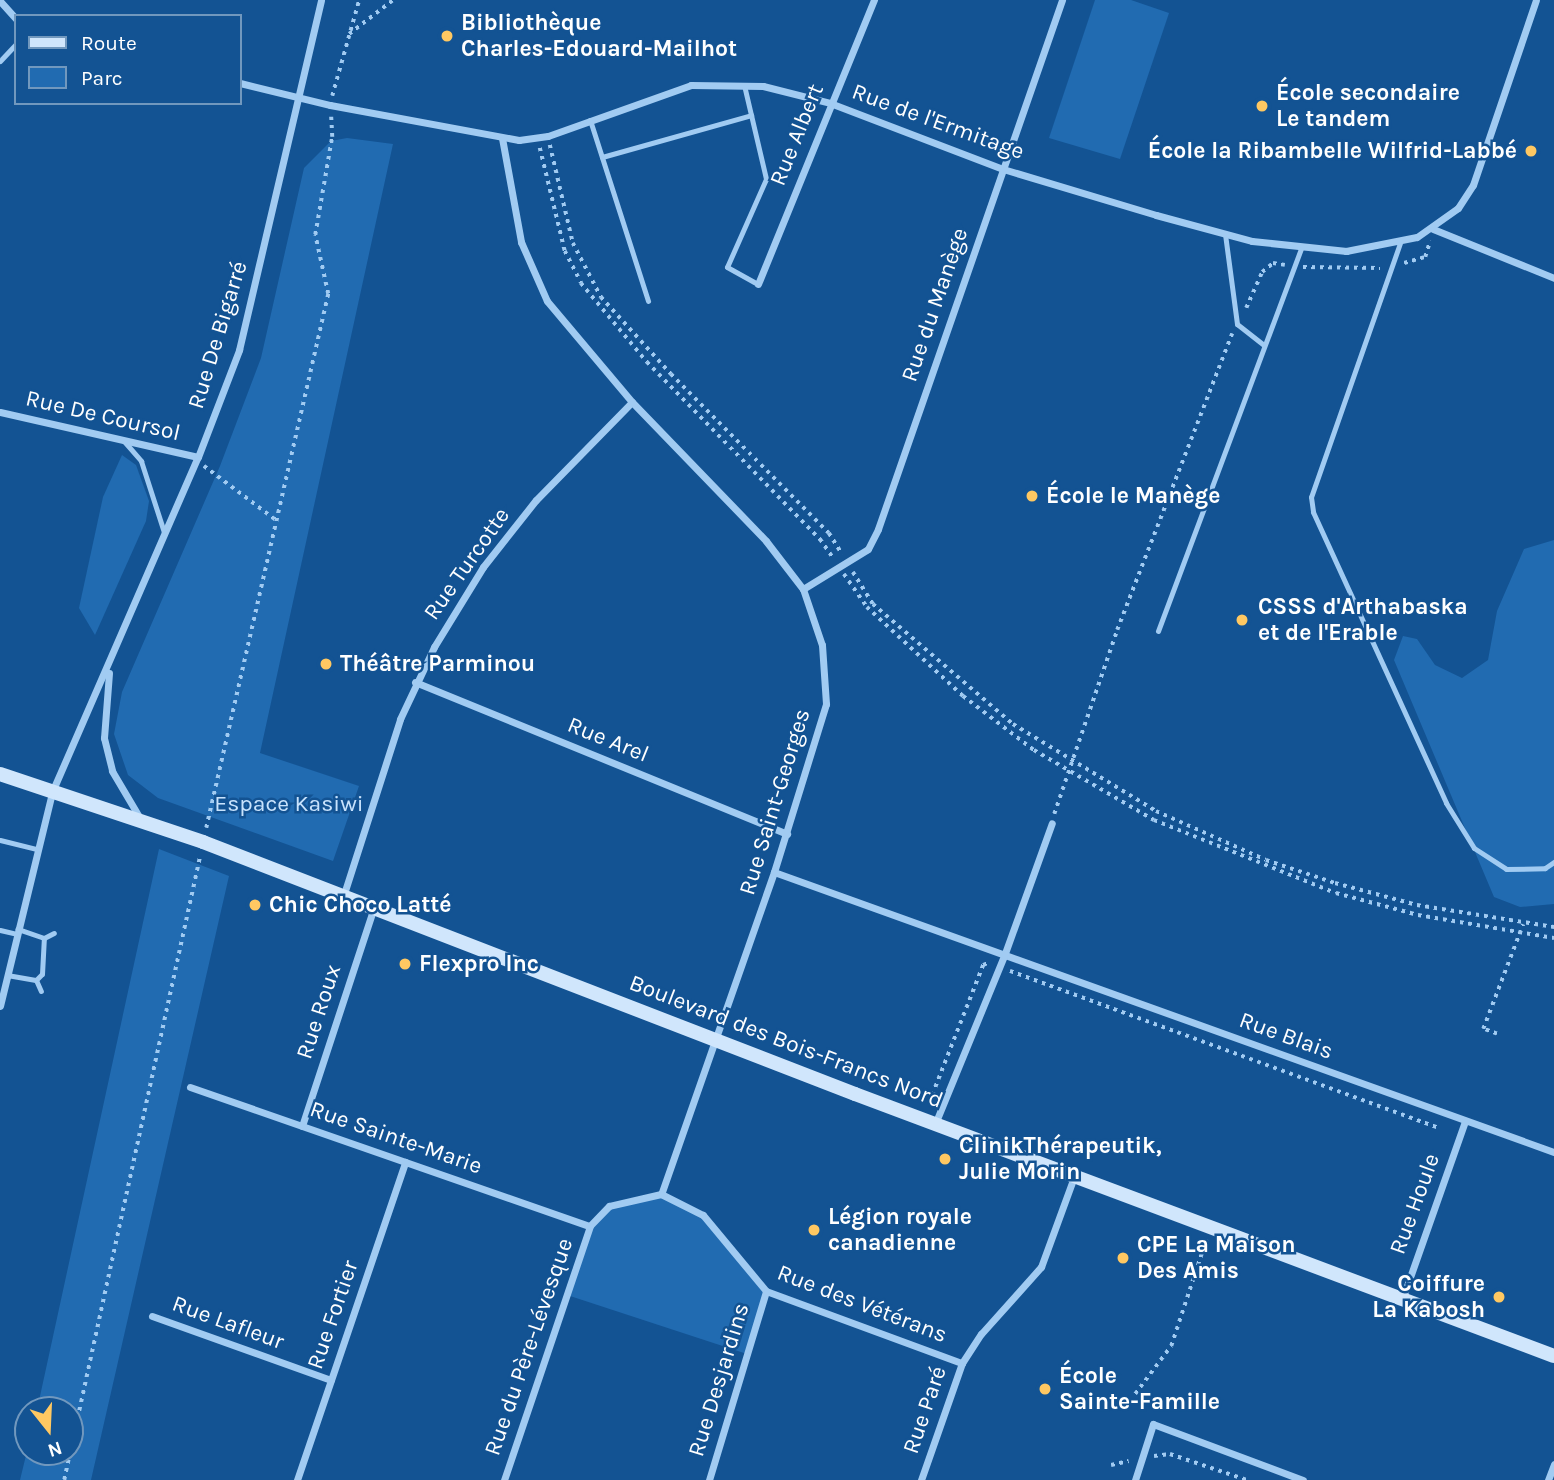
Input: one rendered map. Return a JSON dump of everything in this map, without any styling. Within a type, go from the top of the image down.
[{"type":"street","name":"Rue De Bigarré","points":[[0,1006],[2,988],[52,792],[110,666],[164,532],[197,459],[239,349],[321,0]]},
{"type":"street","name":"Rue Albert","points":[[758,284],[874,0]]},
{"type":"street","name":"Rue du Manège","points":[[803,589],[868,550],[878,528],[1062,0]]},
{"type":"street","name":"Rue de l'Ermitage","points":[[242,83],[330,105],[502,138],[538,139],[691,85],[744,85],[830,103],[1003,169],[1225,234],[1301,248],[1346,251],[1400,243],[1433,229],[1458,208],[1473,184],[1536,0]]},
{"type":"street","points":[[0,1],[14,17]]},
{"type":"street","name":"Rue Saint-Georges","points":[[502,138],[516,219],[532,274],[564,325],[632,402],[766,541],[803,589],[822,645],[826,704],[774,872],[661,1194]]},
{"type":"street","points":[[1433,229],[1554,278]]},
{"type":"street","name":"Rue Turcotte","points":[[343,898],[415,682],[483,567],[561,472],[632,402]]},
{"type":"street","name":"Rue De Coursol","points":[[0,412],[197,459]]},
{"type":"street","name":"Rue De Bigarré","points":[[110,666],[104,738],[113,771],[143,824]]},
{"type":"street","name":"Rue Arel","points":[[415,682],[786,834]]},
{"type":"street","name":"Boulevard des Bois-Francs Nord","points":[[0,774],[203,842],[373,910],[934,1124],[1554,1356]]},
{"type":"street","points":[[934,1124],[1004,956],[1052,823]]},
{"type":"street","name":"Rue Blais","points":[[774,872],[1554,1152]]},
{"type":"street","name":"Rue Roux","points":[[302,1126],[373,910]]},
{"type":"street","name":"Rue Sainte-Marie","points":[[190,1087],[590,1226]]},
{"type":"street","name":"Rue Houle","points":[[1402,1300],[1465,1121]]},
{"type":"street","name":"Rue Fortier","points":[[297,1480],[405,1162]]},
{"type":"street","name":"Rue Paré","points":[[922,1480],[962,1363],[981,1334],[1041,1267],[1074,1177]]},
{"type":"street","points":[[590,1226],[609,1206],[661,1194]]},
{"type":"street","name":"Rue des Vétérans","points":[[661,1194],[703,1215],[766,1291],[962,1363]]},
{"type":"street","name":"Rue du Père-Lévesque","points":[[504,1480],[590,1226]]},
{"type":"street","name":"Rue Desjardins","points":[[709,1480],[766,1291]]},
{"type":"street","name":"Rue Lafleur","points":[[152,1316],[331,1380]]},
{"type":"street","points":[[1135,1480],[1153,1424],[1303,1480]]},
{"type":"street","points":[[1548,1480],[1554,1464]]},
{"type":"lane","points":[[0,61],[14,46]]},
{"type":"lane","points":[[744,85],[766,179],[727,267],[758,284]]},
{"type":"lane","points":[[602,157],[751,115]]},
{"type":"lane","points":[[590,120],[648,301]]},
{"type":"lane","points":[[1225,234],[1237,324],[1264,345]]},
{"type":"lane","points":[[1400,243],[1311,497],[1313,512],[1446,803],[1474,848],[1506,869],[1545,868],[1554,862]]},
{"type":"lane","points":[[1158,631],[1301,248]]},
{"type":"lane","points":[[123,440],[141,461],[164,532]]},
{"type":"lane","points":[[0,840],[37,849]]},
{"type":"lane","points":[[0,930],[44,938],[54,933]]},
{"type":"lane","points":[[36,980],[42,974],[47,950],[44,938]]},
{"type":"lane","points":[[7,975],[36,980]]},
{"type":"lane","points":[[36,980],[41,991]]},
{"type":"path","points":[[82,1396],[203,842],[328,294],[315,235],[332,137],[330,105],[359,0]]},
{"type":"path","points":[[349,34],[393,0]]},
{"type":"path","points":[[548,136],[573,243],[601,297],[671,374],[829,533],[873,604],[929,655],[1013,724],[1156,811],[1266,860],[1417,905],[1554,928]]},
{"type":"path","points":[[538,139],[565,251],[581,283],[647,362],[820,540],[867,607],[912,652],[1009,732],[1154,820],[1265,868],[1406,912],[1522,936],[1554,938]]},
{"type":"path","points":[[1052,823],[1067,768],[1174,479],[1237,324],[1262,272],[1273,263],[1294,267],[1392,267],[1425,257],[1433,229]]},
{"type":"path","points":[[197,459],[276,520]]},
{"type":"path","points":[[1497,1034],[1483,1030],[1522,936],[1523,924]]},
{"type":"path","points":[[929,1103],[983,965],[1004,956]]},
{"type":"path","name":"Rue Blais","points":[[1004,956],[1010,973],[1440,1128]]},
{"type":"path","points":[[1135,1394],[1171,1346],[1210,1228]]},
{"type":"path","points":[[1111,1465],[1170,1454],[1247,1480]]},
{"type":"green space","points":[[1095,0],[1131,0],[1169,13],[1120,159],[1049,138]]},
{"type":"green space","name":"Espace Kasiwi","points":[[347,138],[393,144],[260,753],[359,786],[333,861],[158,798],[128,775],[114,734],[122,692],[220,466],[261,358],[304,168],[331,141]]},
{"type":"green space","points":[[122,455],[136,465],[149,501],[146,521],[95,635],[79,608],[103,497]]},
{"type":"green space","points":[[1554,540],[1554,904],[1520,907],[1494,897],[1394,660],[1403,636],[1417,639],[1435,665],[1462,678],[1488,660],[1497,611],[1524,549]]},
{"type":"green space","points":[[159,849],[229,876],[91,1480],[20,1480],[23,1466],[84,1466],[84,1396],[40,1396]]},
{"type":"green space","points":[[661,1194],[703,1215],[766,1291],[747,1354],[567,1295],[590,1226],[609,1206]]},
{"type":"place","name":"Bibliothèque Charles-Edouard-Mailhot","points":[[447,36]]},
{"type":"place","name":"École secondaire Le tandem","points":[[1262,106]]},
{"type":"place","name":"École la Ribambelle Wilfrid-Labbé","points":[[1531,151]]},
{"type":"place","name":"École le Manège","points":[[1032,496]]},
{"type":"place","name":"CSSS d'Arthabaska et de l'Erable","points":[[1242,620]]},
{"type":"place","name":"Théâtre Parminou","points":[[326,664]]},
{"type":"place","name":"Chic Choco Latté","points":[[255,905]]},
{"type":"place","name":"Flexpro Inc","points":[[405,964]]},
{"type":"place","name":"ClinikThérapeutik, Julie Morin","points":[[945,1159]]},
{"type":"place","name":"Légion royale canadienne","points":[[814,1230]]},
{"type":"place","name":"CPE La Maison Des Amis","points":[[1123,1258]]},
{"type":"place","name":"Coiffure La Kabosh","points":[[1499,1297]]},
{"type":"place","name":"École Sainte-Famille","points":[[1045,1389]]}]
